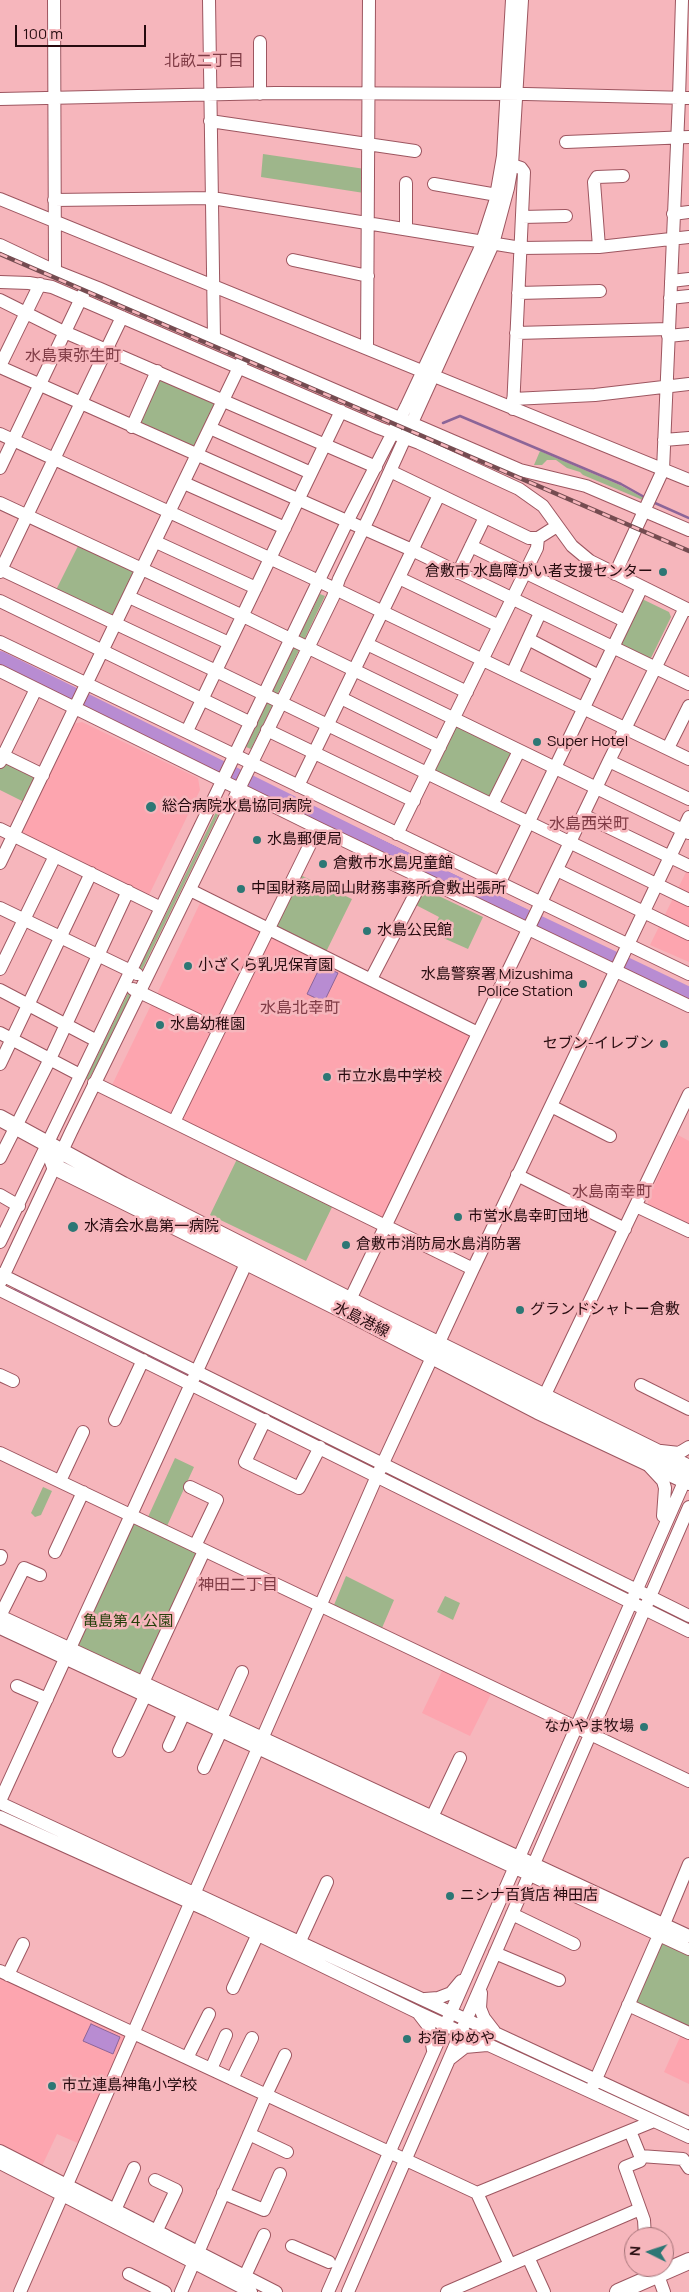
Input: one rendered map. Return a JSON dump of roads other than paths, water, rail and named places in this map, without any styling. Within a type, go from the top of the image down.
[{"type":"main road","name":"水島港線","points":[[0,1118],[249,1257]]},
{"type":"main road","points":[[55,1148],[56,1167]]},
{"type":"main road","name":"水島港線","points":[[56,1167],[348,1305],[435,1350],[538,1411],[641,1453],[688,1475]]},
{"type":"main road","name":"水島港線","points":[[435,1350],[545,1396],[641,1453]]},
{"type":"main road","points":[[674,2266],[689,2261]]},
{"type":"main road","points":[[618,2292],[645,2277]]},
{"type":"street","points":[[54,0],[55,271]]},
{"type":"street","points":[[209,0],[214,338]]},
{"type":"street","points":[[367,348],[370,93],[369,0]]},
{"type":"street","points":[[0,1242],[19,1206],[94,1083],[190,890],[280,702],[308,649],[390,471],[399,436],[406,420],[488,243],[508,188],[512,165],[512,0]]},
{"type":"street","points":[[488,243],[512,94],[522,0]]},
{"type":"street","points":[[615,574],[663,470],[673,214],[683,136],[685,22],[682,0]]},
{"type":"street","points":[[260,42],[260,94]]},
{"type":"street","points":[[0,99],[370,93],[684,98]]},
{"type":"street","points":[[210,121],[415,151]]},
{"type":"street","points":[[566,142],[683,136]]},
{"type":"street","points":[[512,165],[521,168],[524,172],[513,404]]},
{"type":"street","points":[[599,247],[594,182],[597,178],[623,176]]},
{"type":"street","points":[[406,183],[406,229]]},
{"type":"street","points":[[434,184],[497,195]]},
{"type":"street","points":[[54,200],[212,198],[520,248],[599,247],[689,237]]},
{"type":"street","points":[[0,199],[428,373],[513,404],[689,480]]},
{"type":"street","points":[[673,214],[689,212]]},
{"type":"street","points":[[522,218],[566,216]]},
{"type":"street","points":[[0,245],[87,285],[520,470],[578,483],[689,530]]},
{"type":"street","points":[[293,260],[368,276]]},
{"type":"street","points":[[671,281],[689,279]]},
{"type":"street","points":[[0,282],[40,284],[81,299],[399,436],[532,496],[543,506],[572,546],[590,561],[687,609],[625,728],[348,1305]]},
{"type":"street","points":[[40,284],[0,366],[132,427],[412,550],[689,684]]},
{"type":"street","points":[[0,468],[87,285]]},
{"type":"street","points":[[518,293],[600,291]]},
{"type":"street","points":[[670,298],[689,296]]},
{"type":"street","points":[[0,300],[66,332],[376,467]]},
{"type":"street","points":[[122,317],[0,570],[216,670],[327,726],[689,900]]},
{"type":"street","points":[[516,333],[689,334]]},
{"type":"street","points":[[0,863],[240,368],[246,352]]},
{"type":"street","points":[[132,427],[157,372]]},
{"type":"street","points":[[513,404],[689,384]]},
{"type":"street","points":[[187,731],[341,411]]},
{"type":"street","points":[[210,428],[312,473]]},
{"type":"street","points":[[0,434],[320,581],[689,759]]},
{"type":"street","points":[[55,1148],[80,1075],[347,522],[376,467],[399,436]]},
{"type":"street","points":[[664,440],[689,438]]},
{"type":"street","points":[[390,471],[529,538],[538,538],[558,526]]},
{"type":"street","points":[[184,483],[285,528]]},
{"type":"street","points":[[298,786],[440,495]]},
{"type":"street","points":[[0,504],[242,616],[686,832]]},
{"type":"street","points":[[458,573],[485,517]]},
{"type":"street","points":[[397,834],[537,548],[538,538]]},
{"type":"street","points":[[156,542],[256,588]]},
{"type":"street","points":[[471,546],[625,621]]},
{"type":"street","points":[[399,578],[499,626]]},
{"type":"street","points":[[499,884],[642,587]]},
{"type":"street","points":[[129,597],[230,643]]},
{"type":"street","points":[[0,601],[250,723]]},
{"type":"street","points":[[512,674],[540,613]]},
{"type":"street","points":[[528,639],[599,676]]},
{"type":"street","points":[[0,642],[81,696],[244,777],[318,828],[423,879],[534,917],[622,959],[689,1006]]},
{"type":"street","points":[[367,644],[467,692]]},
{"type":"street","points":[[0,671],[36,689],[81,696],[187,731],[228,769],[244,777],[298,786],[499,884],[534,917],[622,959],[689,974]]},
{"type":"street","points":[[36,689],[1,758],[43,775]]},
{"type":"street","points":[[341,698],[440,747]]},
{"type":"street","points":[[668,748],[689,706]]},
{"type":"street","points":[[267,730],[414,801]]},
{"type":"street","points":[[492,805],[519,751]]},
{"type":"street","points":[[609,762],[689,799]]},
{"type":"street","points":[[583,815],[689,866]]},
{"type":"street","points":[[20,2292],[132,2032],[193,1898],[377,1476],[472,1269],[670,857],[686,832],[689,817]]},
{"type":"street","points":[[174,1122],[318,828]]},
{"type":"street","points":[[0,829],[161,908]]},
{"type":"street","points":[[0,969],[55,856]]},
{"type":"street","points":[[557,870],[689,934]]},
{"type":"street","points":[[0,1064],[91,873]]},
{"type":"street","points":[[371,979],[423,879]]},
{"type":"street","points":[[190,890],[478,1033]]},
{"type":"street","points":[[0,1158],[50,1059],[128,891]]},
{"type":"street","points":[[0,908],[146,978]]},
{"type":"street","points":[[124,984],[219,1030]]},
{"type":"street","points":[[0,990],[97,1041]]},
{"type":"street","points":[[0,1033],[80,1075]]},
{"type":"street","points":[[94,1083],[472,1269]]},
{"type":"street","points":[[538,1411],[689,1094]]},
{"type":"street","points":[[551,1106],[610,1136]]},
{"type":"street","points":[[56,1167],[1,1278],[275,1419],[383,1464],[503,1531]]},
{"type":"street","points":[[518,1175],[625,1229]]},
{"type":"street","points":[[0,1195],[19,1206]]},
{"type":"street","points":[[636,1206],[689,1231]]},
{"type":"street","points":[[249,1257],[0,1802],[193,1898],[257,1936],[689,2138]]},
{"type":"street","points":[[0,1290],[144,1360],[194,1378]]},
{"type":"street","points":[[115,1420],[144,1360]]},
{"type":"street","points":[[0,1375],[14,1381]]},
{"type":"street","points":[[641,1385],[689,1409]]},
{"type":"street","points":[[275,1419],[245,1462],[299,1488],[320,1447]]},
{"type":"street","points":[[275,1419],[320,1447],[377,1476],[503,1531],[578,1568],[630,1601],[647,1602],[689,1616]]},
{"type":"street","points":[[60,1481],[83,1432]]},
{"type":"street","points":[[641,1453],[671,1454],[679,1453],[689,1448]]},
{"type":"street","points":[[0,1453],[689,1780]]},
{"type":"street","points":[[641,1453],[659,1476],[665,1488],[666,1502],[658,1538]]},
{"type":"street","points":[[328,2292],[630,1601],[688,1475]]},
{"type":"street","points":[[119,1751],[142,1689],[200,1548],[217,1500],[190,1487]]},
{"type":"street","points":[[55,1552],[83,1492]]},
{"type":"street","points":[[348,2292],[689,1507]]},
{"type":"street","points":[[679,1529],[689,1517]]},
{"type":"street","points":[[40,1575],[24,1568],[0,1616],[68,1653],[142,1689],[660,1929],[689,1949]]},
{"type":"street","points":[[578,1568],[636,1589],[647,1602],[689,1631]]},
{"type":"street","points":[[0,1628],[68,1653]]},
{"type":"street","points":[[204,1768],[242,1672]]},
{"type":"street","points":[[17,1686],[47,1699]]},
{"type":"street","points":[[142,1689],[184,1713],[221,1725]]},
{"type":"street","points":[[169,1746],[184,1713]]},
{"type":"street","points":[[260,1743],[432,1817],[515,1862]]},
{"type":"street","points":[[432,1817],[460,1758]]},
{"type":"street","points":[[0,1817],[193,1898],[380,1973],[451,2012],[689,2123]]},
{"type":"street","points":[[591,2092],[689,1864]]},
{"type":"street","points":[[300,1941],[327,1882]]},
{"type":"street","points":[[512,1914],[574,1944]]},
{"type":"street","points":[[660,1929],[689,1936]]},
{"type":"street","points":[[234,1988],[257,1936]]},
{"type":"street","points":[[23,1944],[4,1973],[477,2193],[510,2265]]},
{"type":"street","points":[[495,1953],[559,1980]]},
{"type":"street","points":[[425,1999],[438,1998],[451,1992],[468,1971]]},
{"type":"street","points":[[485,1978],[480,2008],[484,2018],[496,2032]]},
{"type":"street","points":[[628,2004],[689,2033]]},
{"type":"street","points":[[419,2013],[429,2027],[433,2052]]},
{"type":"street","points":[[187,2058],[209,2014]]},
{"type":"street","points":[[211,2069],[226,2035]]},
{"type":"street","points":[[232,2080],[252,2038]]},
{"type":"street","points":[[449,2060],[465,2047],[490,2045]]},
{"type":"street","points":[[181,2292],[266,2095],[286,2055]]},
{"type":"street","points":[[477,2193],[654,2121]]},
{"type":"street","points":[[630,2132],[640,2156],[640,2161],[626,2167],[644,2220],[644,2227]]},
{"type":"street","points":[[249,2134],[287,2152]]},
{"type":"street","points":[[0,2151],[65,2190],[195,2256],[245,2276],[276,2292]]},
{"type":"street","points":[[640,2156],[683,2159],[689,2168]]},
{"type":"street","points":[[0,2163],[115,2210],[157,2230],[251,2292]]},
{"type":"street","points":[[115,2210],[134,2168]]},
{"type":"street","points":[[223,2193],[264,2210],[280,2174]]},
{"type":"street","points":[[155,2180],[176,2190],[157,2230]]},
{"type":"street","points":[[447,2292],[640,2209]]},
{"type":"street","points":[[245,2276],[264,2235]]},
{"type":"street","points":[[292,2246],[328,2262]]},
{"type":"street","points":[[528,2257],[544,2292]]},
{"type":"street","points":[[129,2274],[165,2292]]},
{"type":"street","points":[[658,2277],[664,2292]]},
{"type":"waterway","points":[[443,423],[460,416],[621,484],[646,498]]},
{"type":"waterway","points":[[655,503],[689,518]]},
{"type":"waterway","points":[[0,653],[77,691]]},
{"type":"waterway","points":[[0,659],[399,857],[689,995]]},
{"type":"waterway","points":[[84,695],[225,765]]},
{"type":"waterway","points":[[232,769],[242,774]]},
{"type":"waterway","points":[[250,778],[531,913]]},
{"type":"waterway","points":[[538,917],[618,956]]},
{"type":"waterway","points":[[625,959],[689,990]]},
{"type":"railway","points":[[0,254],[689,551]]},
{"type":"place","name":"倉敷市 水島障がい者支援センター","points":[[663,572]]},
{"type":"place","name":"Super Hotel","points":[[537,742]]},
{"type":"place","name":"総合病院水島協同病院","points":[[151,807]]},
{"type":"place","name":"水島郵便局","points":[[257,840]]},
{"type":"place","name":"倉敷市水島児童館","points":[[323,864]]},
{"type":"place","name":"中国財務局岡山財務事務所倉敷出張所","points":[[241,889]]},
{"type":"place","name":"水島公民館","points":[[367,931]]},
{"type":"place","name":"小ざくら乳児保育園","points":[[188,966]]},
{"type":"place","name":"水島警察署 Mizushima Police Station","points":[[583,984]]},
{"type":"place","name":"水島幼稚園","points":[[160,1025]]},
{"type":"place","name":"セブン-イレブン","points":[[664,1044]]},
{"type":"place","name":"市立水島中学校","points":[[327,1077]]},
{"type":"place","name":"市営水島幸町団地","points":[[458,1217]]},
{"type":"place","name":"水清会水島第一病院","points":[[73,1227]]},
{"type":"place","name":"倉敷市消防局水島消防署","points":[[346,1245]]},
{"type":"place","name":"グランドシャトー倉敷","points":[[520,1310]]},
{"type":"place","name":"なかやま牧場","points":[[644,1727]]},
{"type":"place","name":"ニシナ百貨店 神田店","points":[[450,1896]]},
{"type":"place","name":"お宿 ゆめや","points":[[407,2039]]},
{"type":"place","name":"市立連島神亀小学校","points":[[52,2086]]},
{"type":"district","name":"北畝二丁目","points":[[204,62]]},
{"type":"district","name":"水島東弥生町","points":[[73,357]]},
{"type":"district","name":"水島西栄町","points":[[589,825]]},
{"type":"district","name":"水島北幸町","points":[[300,1009]]},
{"type":"district","name":"水島南幸町","points":[[612,1193]]},
{"type":"district","name":"神田二丁目","points":[[238,1586]]},
{"type":"park label","name":"亀島第４公園","points":[[128,1622]]}]
